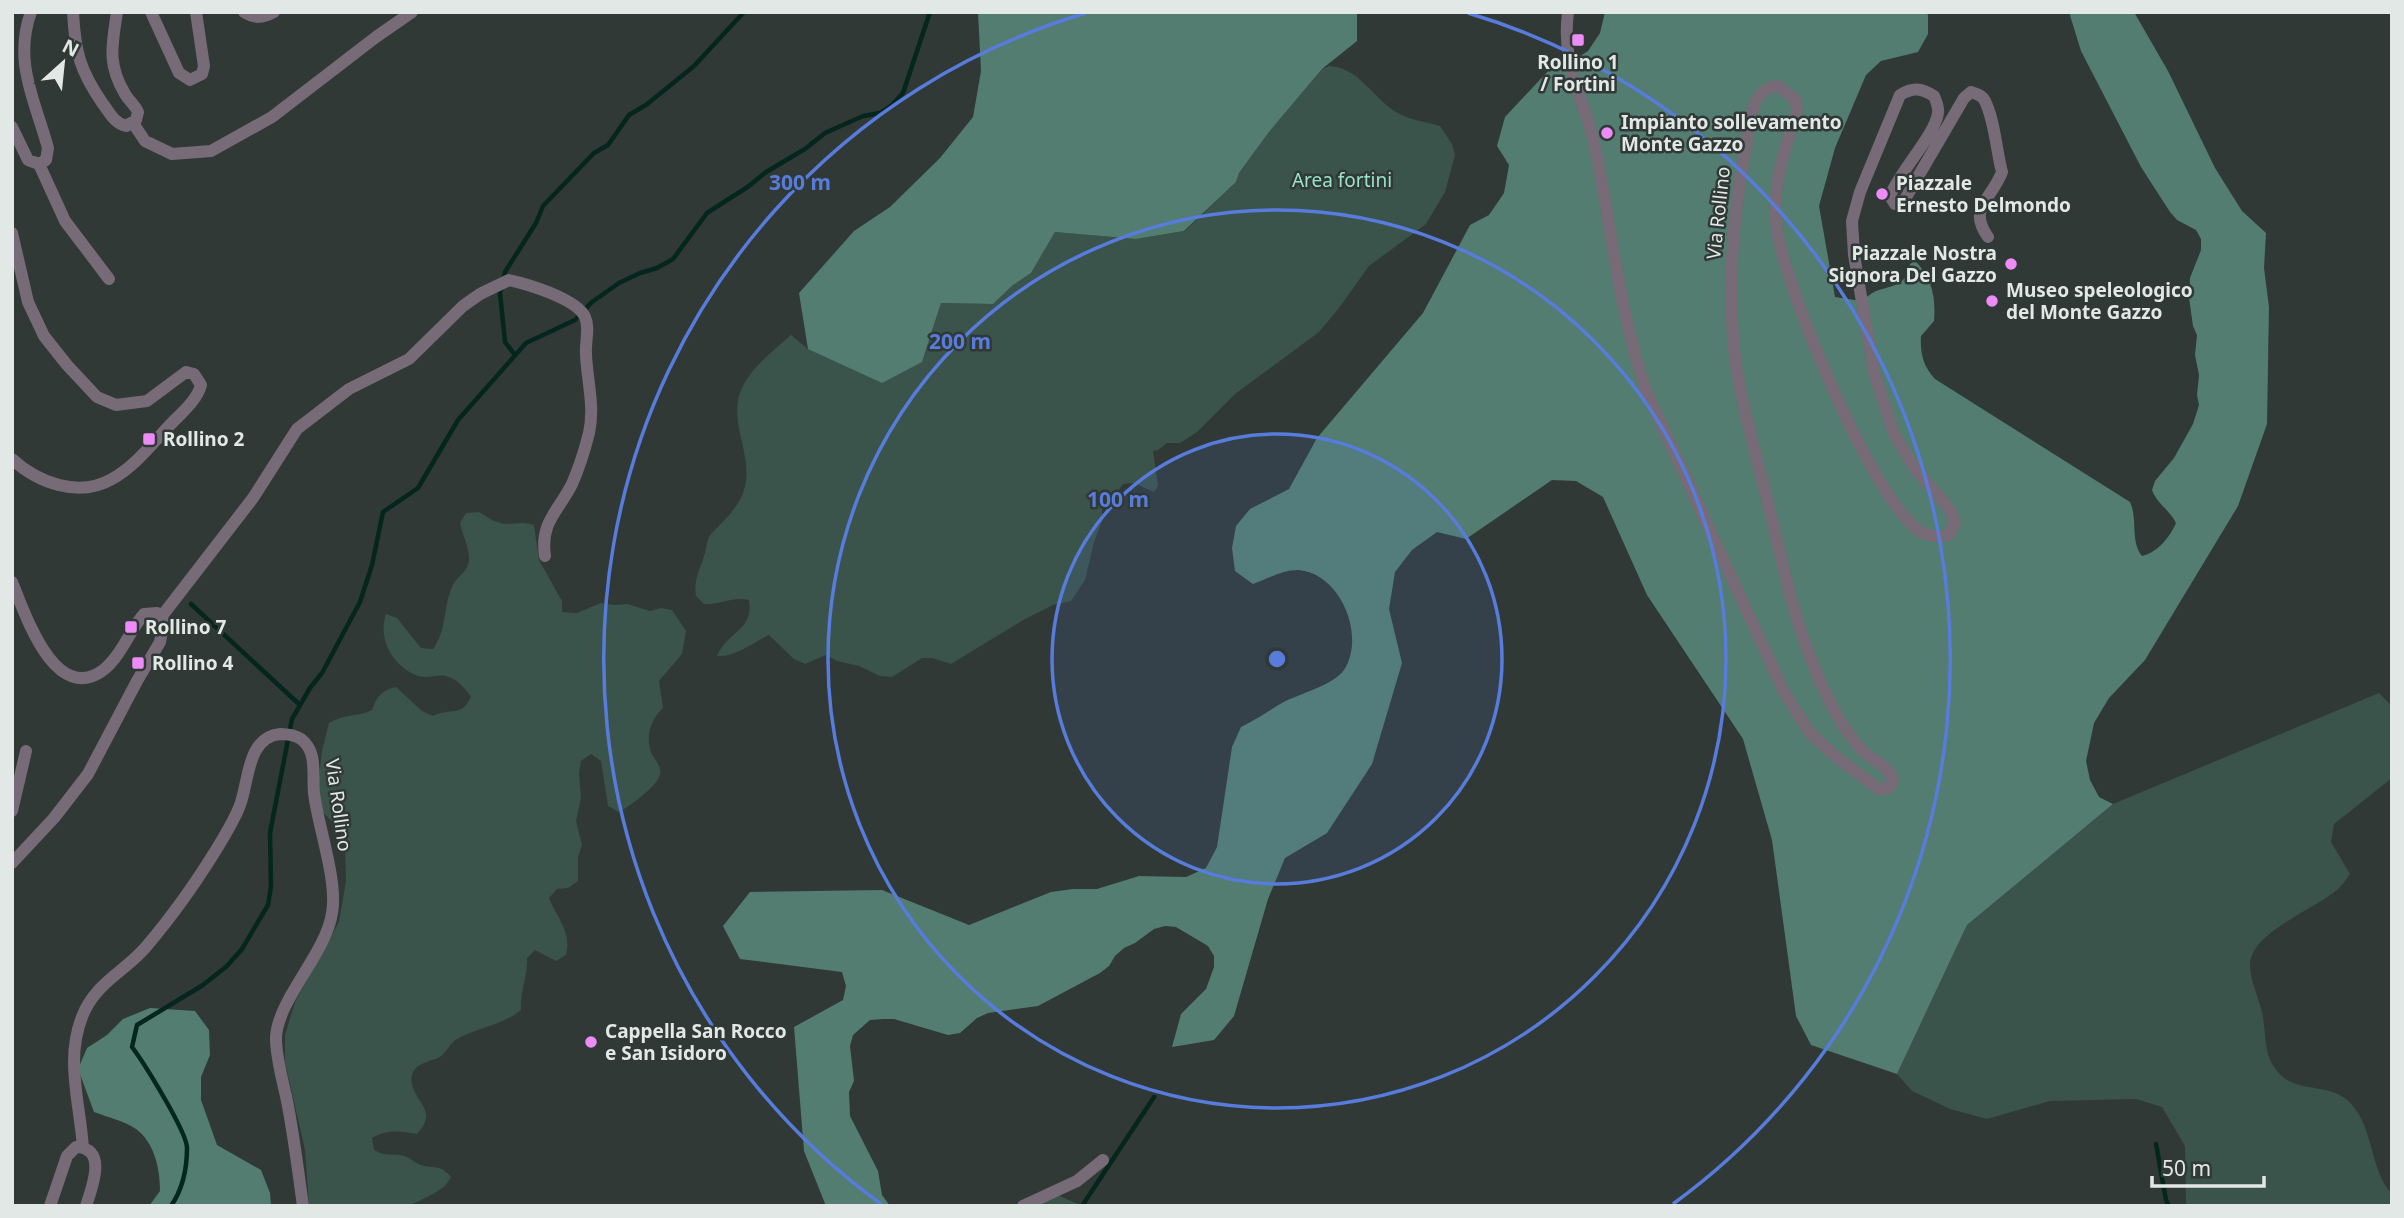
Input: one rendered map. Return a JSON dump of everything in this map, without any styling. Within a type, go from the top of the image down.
[{"type":"street","points":[[31,12],[23,57],[49,152],[46,160],[39,164]]},
{"type":"street","points":[[73,12],[76,51],[85,77],[118,124],[126,126],[133,123],[138,116],[137,108],[125,95],[111,56],[117,12]]},
{"type":"street","points":[[152,12],[179,73],[190,80],[198,78],[204,66],[195,12]]},
{"type":"street","points":[[244,12],[257,17],[265,17],[274,12]]},
{"type":"street","points":[[133,123],[145,141],[172,154],[211,151],[272,117],[412,12]]},
{"type":"street","name":"Via Rollino","points":[[1568,12],[1567,55],[1593,140],[1634,355],[1647,393],[1784,692],[1810,732],[1835,756],[1880,790],[1889,788],[1893,779],[1890,772],[1864,752],[1839,719],[1811,659],[1785,572],[1738,372],[1731,287],[1733,224],[1748,136],[1759,96],[1770,86],[1778,86],[1795,99],[1797,111],[1775,188],[1777,230],[1789,282],[1808,332],[1833,389],[1887,492],[1922,532],[1938,537],[1949,534],[1955,523],[1950,510],[1915,469],[1893,432],[1874,372],[1854,255],[1852,221],[1860,192],[1900,95],[1911,89],[1924,90],[1934,96],[1938,113],[1934,126],[1896,181],[1890,196],[1895,204],[1905,199],[1964,98],[1971,92],[1980,95],[1985,101],[2002,172],[1979,215],[1979,225],[1988,237]]},
{"type":"street","points":[[12,127],[28,160],[39,164],[65,221],[109,279]]},
{"type":"street","points":[[12,233],[28,302],[44,336],[97,397],[116,405],[147,401],[186,372],[194,374],[201,385],[187,407],[141,456],[104,484],[79,488],[58,485],[38,478],[12,459]]},
{"type":"street","points":[[162,616],[253,498],[297,429],[349,389],[409,359],[463,306],[509,280],[571,303],[582,312],[587,327],[586,352],[592,416],[572,483],[546,525],[543,544],[545,556]]},
{"type":"street","points":[[12,582],[29,624],[46,653],[61,671],[77,678],[88,677],[103,670],[124,645],[144,614],[157,613],[164,621],[160,642],[88,774],[54,818],[12,863]]},
{"type":"street","name":"Via Rollino","points":[[86,1206],[96,1166],[93,1155],[83,1147],[74,1079],[74,1045],[86,1008],[98,989],[147,946],[211,858],[241,804],[257,747],[273,736],[288,734],[302,740],[313,758],[314,793],[333,909],[318,948],[281,1017],[276,1032],[276,1048],[293,1135],[303,1206]]},
{"type":"street","points":[[12,811],[26,751]]},
{"type":"street","points":[[50,1206],[67,1156],[76,1147],[83,1147]]},
{"type":"street","points":[[1023,1206],[1077,1181],[1103,1160]]},
{"type":"green space","points":[[978,12],[1357,12],[1357,41],[1322,69],[1269,132],[1239,173],[1236,182],[1184,231],[1136,239],[1055,232],[1031,273],[993,304],[941,303],[922,362],[882,383],[808,349],[799,293],[854,231],[890,207],[940,158],[973,117],[981,71]]},
{"type":"green space","points":[[1605,12],[1926,12],[1928,34],[1918,52],[1881,61],[1866,75],[1835,148],[1819,206],[1835,297],[1861,301],[1874,292],[1902,281],[1910,264],[1915,261],[1929,281],[1933,296],[1934,321],[1921,336],[1923,359],[1931,374],[2130,502],[2136,544],[2142,556],[2153,552],[2162,544],[2176,523],[2152,490],[2155,481],[2174,458],[2193,424],[2199,405],[2199,375],[2195,355],[2197,335],[2189,298],[2190,278],[2201,250],[2201,239],[2196,230],[2177,220],[2170,212],[2141,167],[2081,51],[2069,12],[2134,12],[2168,71],[2215,168],[2242,211],[2266,233],[2264,268],[2269,307],[2267,424],[2238,506],[2145,660],[2109,698],[2094,723],[2086,761],[2090,780],[2099,797],[2113,804],[1967,925],[1897,1074],[1811,1045],[1796,1016],[1772,840],[1743,739],[1647,595],[1603,497],[1576,481],[1552,480],[1466,539],[1437,532],[1412,550],[1395,572],[1389,609],[1402,663],[1372,764],[1327,833],[1285,858],[1268,899],[1234,1016],[1214,1040],[1172,1047],[1181,1014],[1206,989],[1214,967],[1214,956],[1208,946],[1176,927],[1165,926],[1154,929],[1124,948],[1100,973],[1038,1006],[988,1013],[977,1018],[960,1033],[948,1035],[894,1019],[870,1020],[853,1035],[850,1046],[854,1081],[849,1092],[850,1116],[878,1171],[882,1195],[890,1206],[826,1206],[804,1151],[794,1027],[843,1000],[846,986],[842,972],[740,959],[723,926],[750,892],[882,890],[969,925],[1051,892],[1097,889],[1139,876],[1186,877],[1206,868],[1217,847],[1232,747],[1241,727],[1339,675],[1350,656],[1352,641],[1351,624],[1346,609],[1327,583],[1314,574],[1294,570],[1253,584],[1235,571],[1232,548],[1236,526],[1250,509],[1289,489],[1317,438],[1423,313],[1470,225],[1489,215],[1504,193],[1509,165],[1497,146],[1505,117],[1550,69],[1574,60],[1588,51],[1600,33]]},
{"type":"green space","name":"Area fortini","points":[[1329,66],[1357,77],[1398,113],[1440,126],[1452,144],[1455,155],[1445,192],[1426,224],[1369,266],[1319,332],[1235,394],[1197,432],[1180,443],[1167,443],[1153,451],[1158,486],[1154,492],[1134,483],[1123,484],[1116,494],[1106,500],[1085,580],[1071,601],[1053,605],[1025,619],[951,664],[922,658],[892,677],[880,676],[826,655],[805,664],[794,659],[769,635],[737,652],[717,656],[748,618],[749,600],[704,604],[696,596],[696,583],[711,534],[731,512],[743,493],[746,463],[737,407],[748,378],[768,355],[791,335],[808,349],[922,362],[941,303],[993,304],[1031,273],[1055,232],[1136,239],[1185,231],[1236,182],[1239,173],[1269,132],[1322,69]]},
{"type":"green space","points":[[479,512],[500,523],[534,525],[539,560],[562,601],[562,612],[577,613],[601,603],[627,604],[650,611],[661,608],[672,610],[686,631],[682,654],[659,681],[663,708],[649,732],[650,749],[660,767],[660,774],[649,790],[619,812],[608,806],[601,761],[591,754],[581,761],[581,798],[576,821],[582,845],[578,857],[578,881],[568,888],[557,889],[549,898],[563,925],[567,939],[566,955],[556,961],[535,950],[527,958],[521,1010],[457,1039],[441,1056],[416,1068],[412,1083],[426,1117],[417,1134],[394,1132],[372,1138],[374,1150],[444,1170],[451,1177],[445,1186],[409,1206],[309,1206],[305,1150],[285,1062],[285,1035],[295,1002],[339,922],[346,881],[342,832],[321,810],[318,785],[322,751],[329,723],[372,710],[381,694],[391,688],[396,687],[422,711],[433,716],[463,708],[471,697],[454,679],[446,676],[418,676],[409,672],[390,651],[386,643],[384,624],[386,614],[397,618],[421,648],[433,649],[441,634],[452,587],[469,560],[460,523],[466,513]]},
{"type":"green space","points":[[2379,693],[2392,706],[2392,778],[2334,824],[2331,842],[2350,874],[2337,890],[2260,942],[2250,965],[2273,1066],[2285,1079],[2302,1086],[2338,1094],[2355,1109],[2367,1133],[2379,1172],[2392,1194],[2392,1206],[2186,1206],[2185,1146],[2162,1107],[2136,1099],[2050,1101],[1987,1119],[1950,1109],[1912,1091],[1897,1074],[1967,925],[2113,804]]},
{"type":"green space","points":[[150,1008],[195,1011],[209,1030],[210,1055],[201,1077],[201,1100],[217,1145],[261,1170],[270,1193],[271,1206],[149,1206],[160,1191],[159,1174],[152,1149],[136,1129],[94,1112],[78,1069],[87,1048],[107,1035],[123,1019]]},
{"type":"green space","points":[[1055,1194],[1083,1206],[1031,1206]]},
{"type":"waterway","points":[[515,355],[505,342],[500,293],[505,272],[536,223],[543,206],[594,153],[608,145],[629,115],[646,105],[694,66],[744,12]]},
{"type":"waterway","points":[[171,1206],[183,1178],[187,1148],[173,1113],[132,1047],[137,1025],[203,985],[227,966],[242,949],[268,905],[271,886],[270,833],[292,719],[322,673],[360,602],[372,565],[383,512],[418,488],[458,420],[526,343],[575,320],[592,302],[619,283],[673,259],[707,213],[825,133],[863,116],[880,113],[892,105],[903,93],[930,12]]},
{"type":"waterway","points":[[191,604],[300,705]]},
{"type":"waterway","points":[[1082,1206],[1154,1097]]},
{"type":"waterway","points":[[2156,1144],[2169,1206]]},
{"type":"place","name":"Rollino 1 / Fortini","points":[[1578,40]]},
{"type":"place","name":"Impianto sollevamento Monte Gazzo","points":[[1607,133]]},
{"type":"place","name":"Piazzale Ernesto Delmondo","points":[[1882,194]]},
{"type":"place","name":"Piazzale Nostra Signora Del Gazzo","points":[[2011,264]]},
{"type":"place","name":"Museo speleologico del Monte Gazzo","points":[[1992,301]]},
{"type":"place","name":"Rollino 2","points":[[149,439]]},
{"type":"place","name":"Rollino 7","points":[[131,627]]},
{"type":"place","name":"Rollino 4","points":[[138,663]]},
{"type":"place","name":"Cappella San Rocco e San Isidoro","points":[[591,1042]]}]
